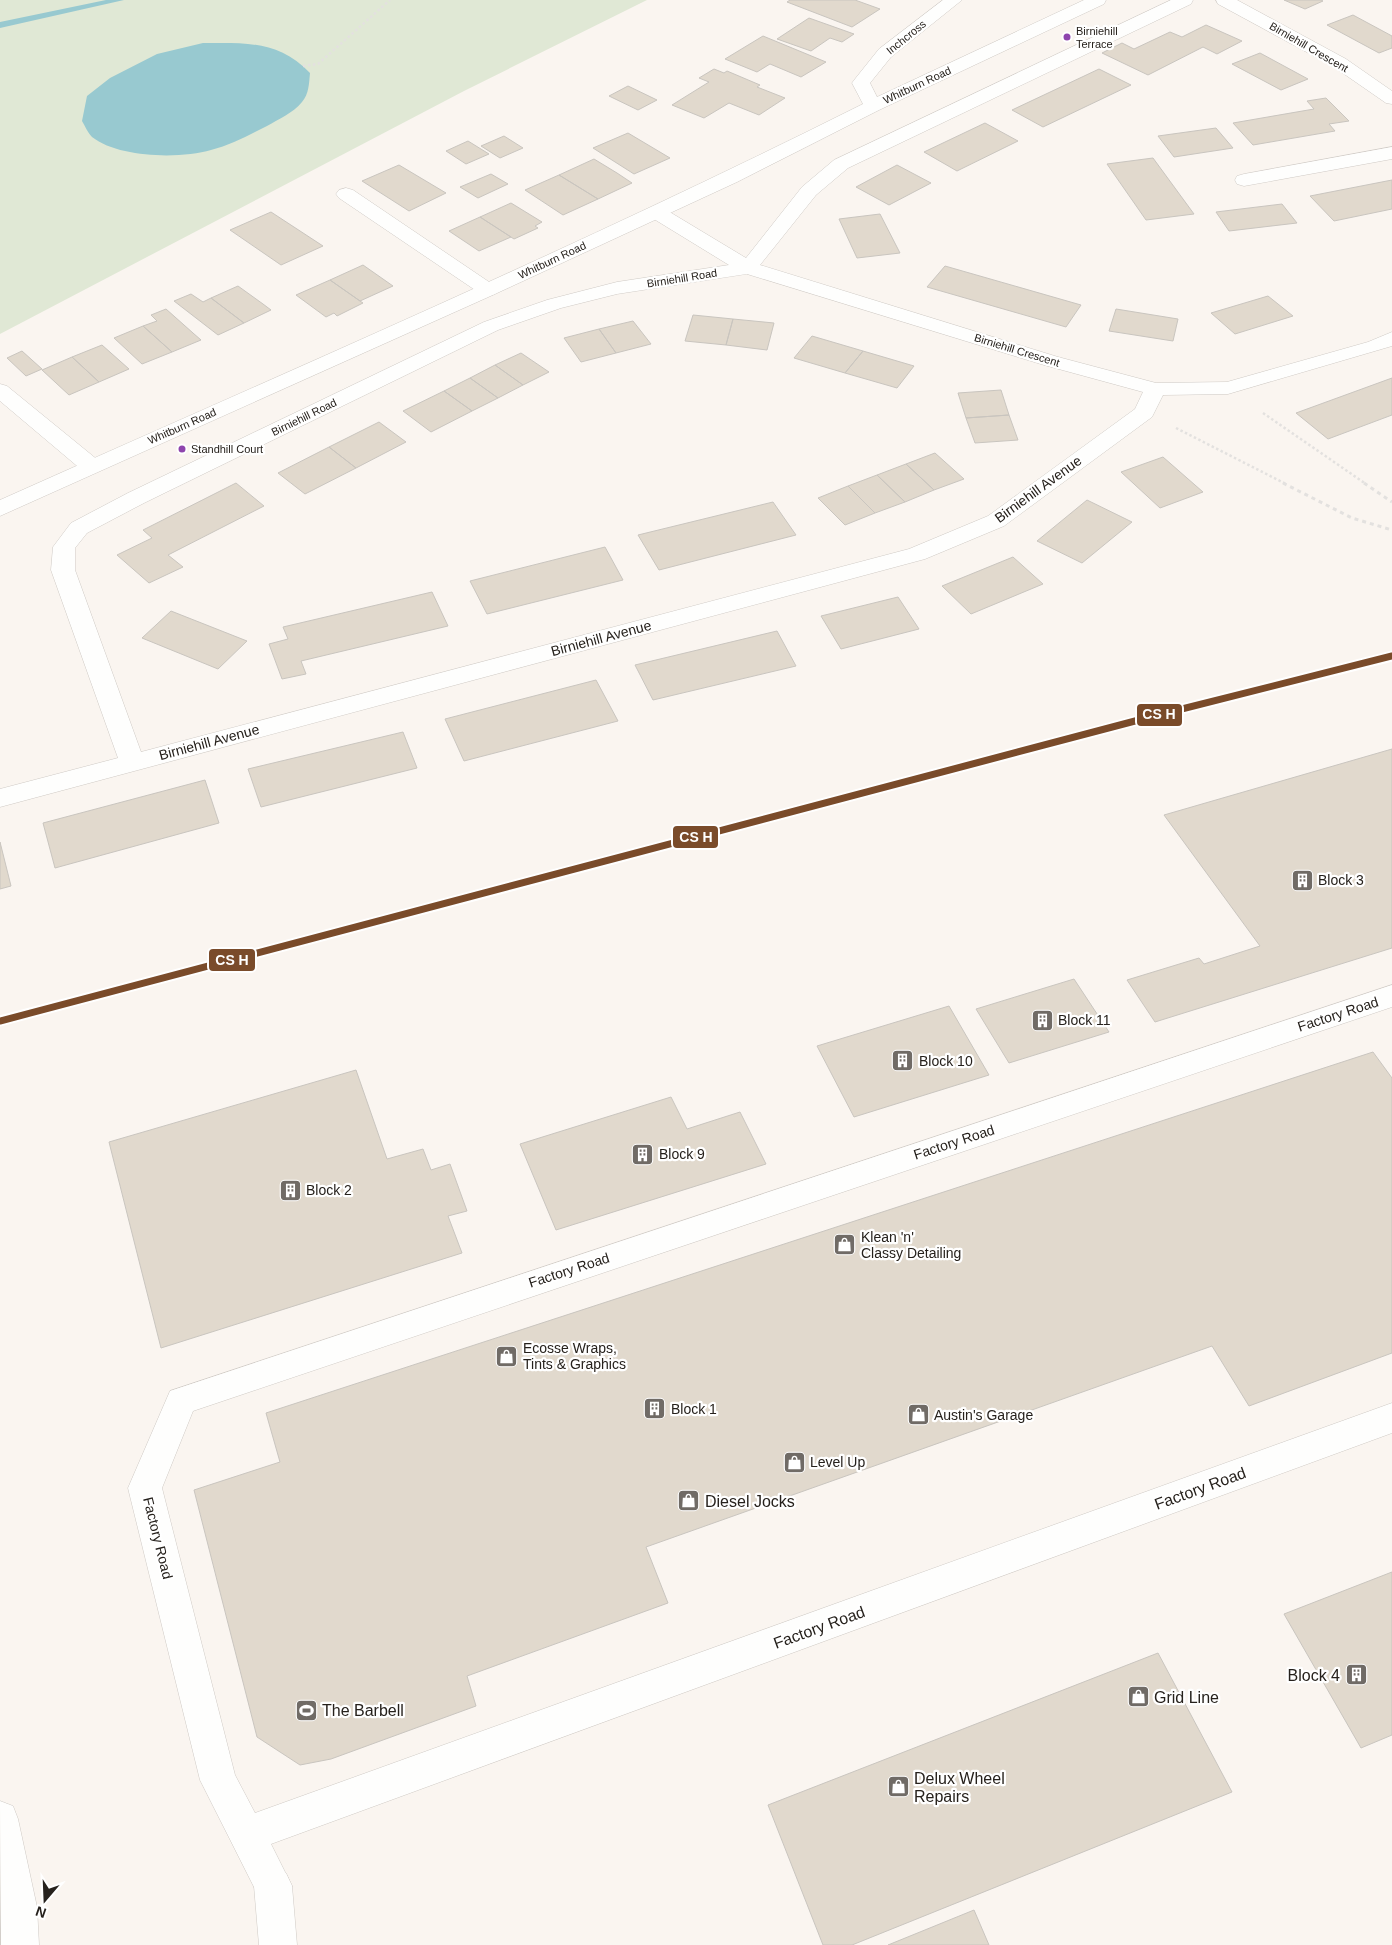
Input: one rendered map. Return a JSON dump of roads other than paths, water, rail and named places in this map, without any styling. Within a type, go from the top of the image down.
[{"type":"street","name":"Inchcross","points":[[873,106],[862,83],[884,54],[954,0]]},
{"type":"street","name":"Whitburn Road","points":[[0,509],[90,466],[488,290],[730,178],[873,106],[1098,0]]},
{"type":"street","points":[[748,268],[809,191],[841,164],[1185,0]]},
{"type":"street","name":"Birniehill Crescent","points":[[1224,0],[1340,64],[1392,99]]},
{"type":"street","points":[[1244,180],[1392,154]]},
{"type":"street","points":[[346,194],[488,290]]},
{"type":"street","name":"Birniehill Crescent","points":[[656,212],[748,268],[1051,361],[1155,389],[1228,388],[1357,351],[1392,338]]},
{"type":"street","name":"Birniehill Road","points":[[132,763],[63,570],[64,547],[79,528],[136,498],[491,326],[554,304],[617,288],[748,268]]},
{"type":"street","name":"Birniehill Avenue","points":[[0,798],[917,554],[996,521],[1144,412],[1155,389]]},
{"type":"street","points":[[0,390],[90,466]]},
{"type":"street","name":"Factory Road","points":[[278,1945],[273,1886],[218,1780],[145,1488],[181,1401],[1392,996]]},
{"type":"street","name":"Factory Road","points":[[246,1835],[1392,1418]]},
{"type":"street","points":[[0,1818],[18,1907],[20,1945]]},
{"type":"water","points":[[203,43],[247,44],[273,49],[286,54],[310,73],[306,96],[290,113],[267,126],[240,140],[198,153],[150,155],[133,153],[104,144],[92,137],[82,121],[87,96],[110,78],[157,54]]},
{"type":"waterway","points":[[0,25],[119,0]]},
{"type":"place","name":"Birniehill Terrace","points":[[1067,37]]},
{"type":"place","name":"Standhill Court","points":[[182,449]]},
{"type":"place","name":"Block 3","points":[[1302,880]]},
{"type":"place","name":"Block 11","points":[[1042,1020]]},
{"type":"place","name":"Block 10","points":[[903,1061]]},
{"type":"place","name":"Block 9","points":[[643,1154]]},
{"type":"place","name":"Block 2","points":[[290,1190]]},
{"type":"place","name":"Klean 'n' Classy Detailing","points":[[845,1245]]},
{"type":"place","name":"Ecosse Wraps, Tints & Graphics","points":[[507,1356]]},
{"type":"place","name":"Block 1","points":[[655,1409]]},
{"type":"place","name":"Austin's Garage","points":[[918,1415]]},
{"type":"place","name":"Level Up","points":[[794,1462]]},
{"type":"place","name":"Diesel Jocks","points":[[689,1501]]},
{"type":"place","name":"Block 4","points":[[1356,1675]]},
{"type":"place","name":"Grid Line","points":[[1138,1697]]},
{"type":"place","name":"The Barbell","points":[[306,1710]]},
{"type":"place","name":"Delux Wheel Repairs","points":[[898,1787]]}]
